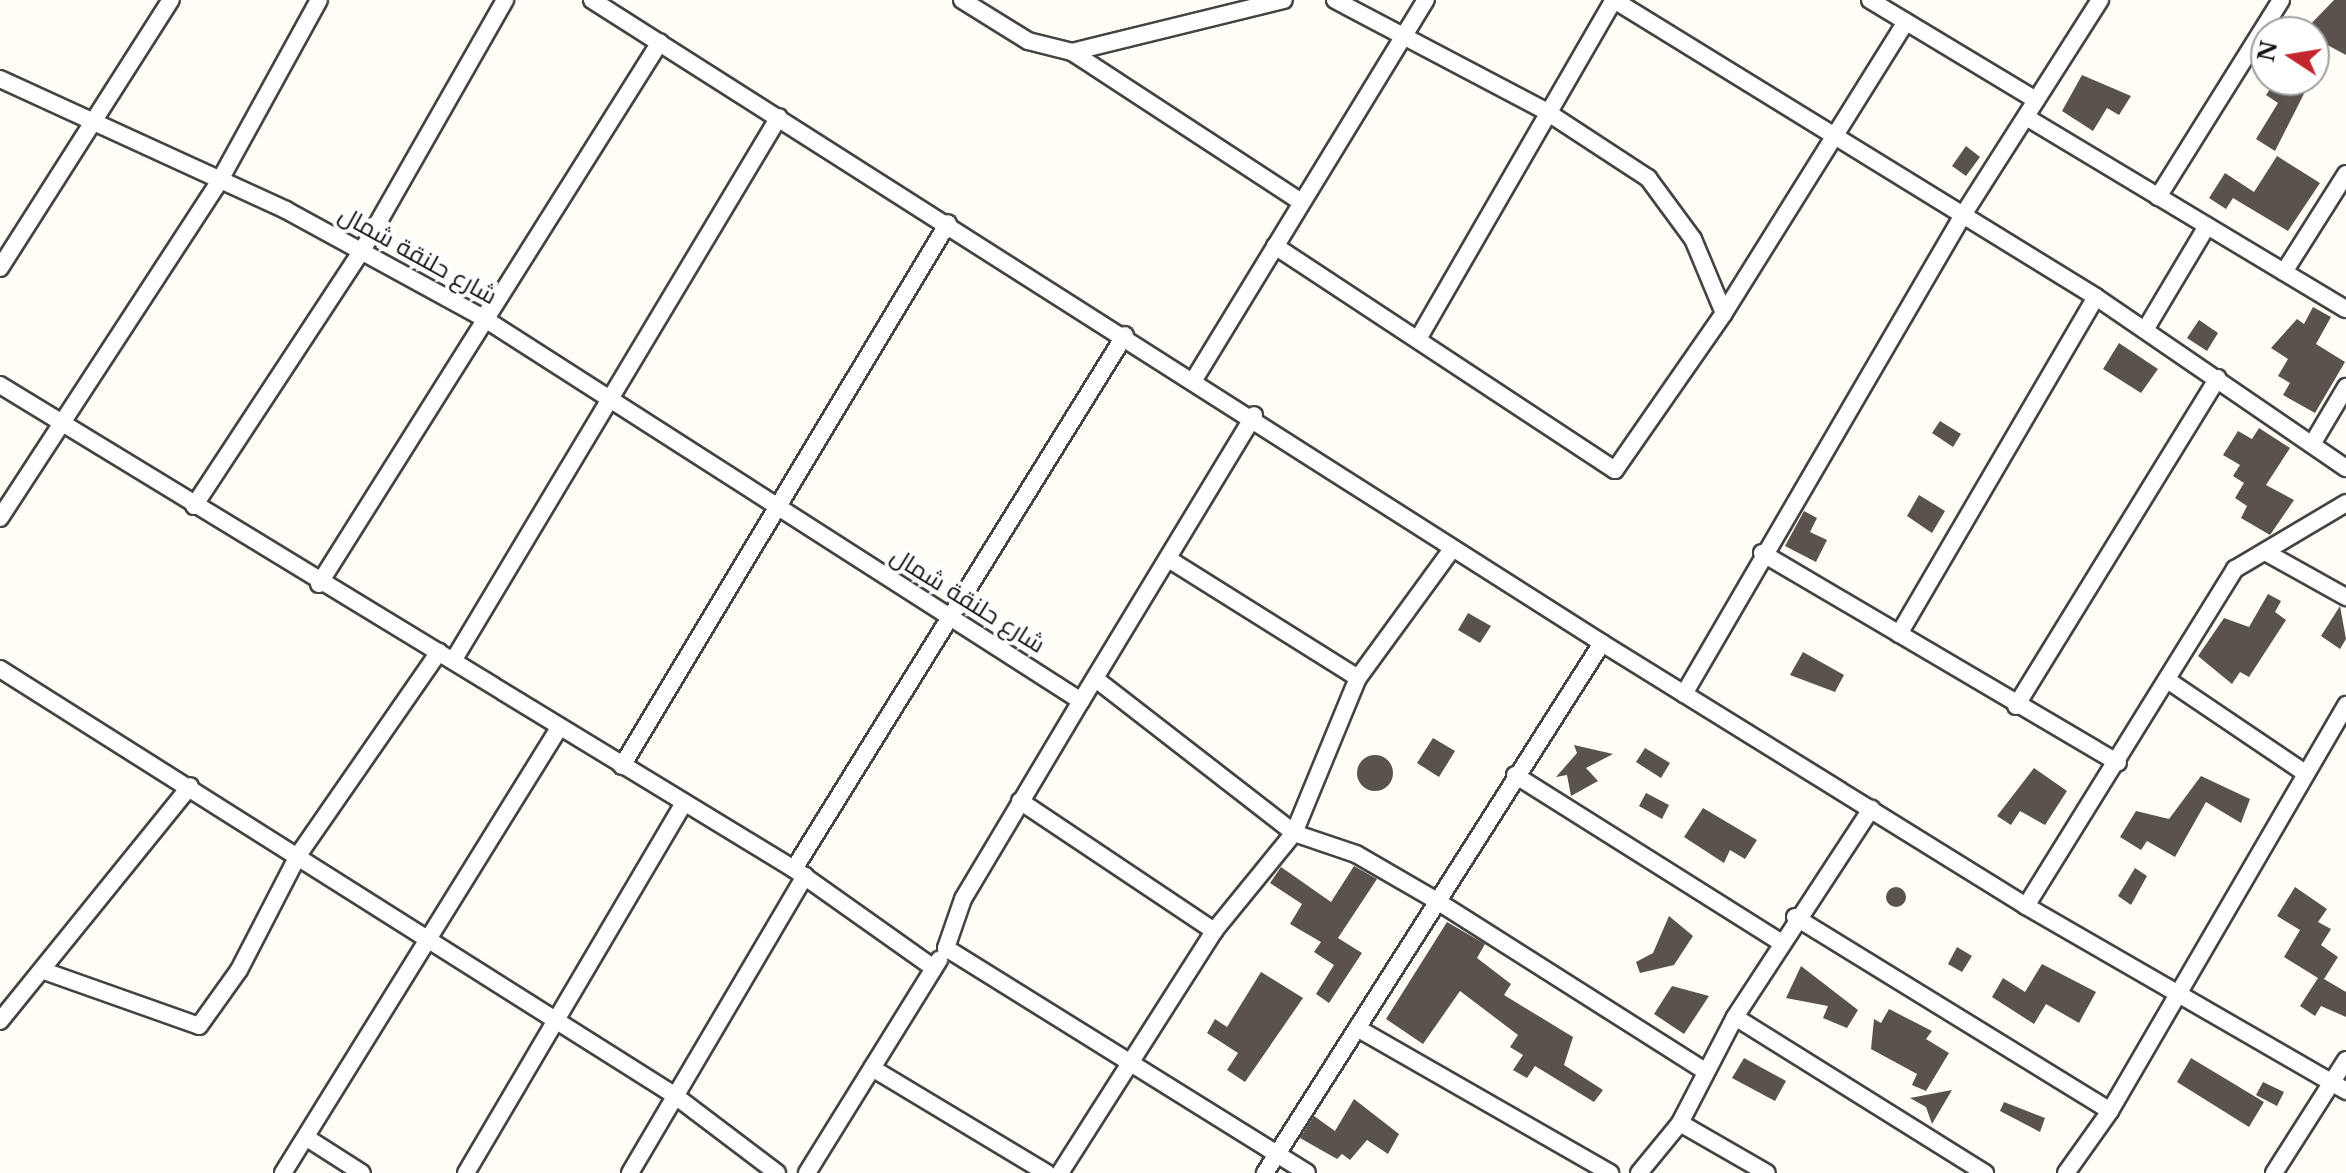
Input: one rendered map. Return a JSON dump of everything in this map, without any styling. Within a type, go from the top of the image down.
[{"type":"street","points":[[0,268],[171,0]]},
{"type":"street","points":[[0,518],[220,180],[319,0]]},
{"type":"street","points":[[194,506],[363,249],[505,0]]},
{"type":"street","points":[[592,0],[1254,415],[1452,549],[1684,694],[2026,906],[2339,1086]]},
{"type":"street","points":[[962,0],[1028,41],[1072,52],[1301,202]]},
{"type":"street","points":[[1072,52],[1284,0]]},
{"type":"street","points":[[1335,0],[1547,112],[1669,199],[1724,313]]},
{"type":"street","points":[[1195,378],[1426,0]]},
{"type":"street","points":[[1418,339],[1614,0],[2096,297],[2314,441],[2346,468]]},
{"type":"street","points":[[1870,0],[2036,100]]},
{"type":"street","points":[[1684,694],[1762,553],[1863,395],[1963,215],[2100,0]]},
{"type":"street","points":[[2158,197],[2281,0]]},
{"type":"street","points":[[1275,246],[1615,470],[1724,313],[1906,22]]},
{"type":"street","points":[[319,584],[660,42]]},
{"type":"street","name":"شارع حلنقة شمال","points":[[0,79],[363,249],[485,319],[610,395],[777,507],[1081,701]]},
{"type":"street","points":[[44,971],[199,1026],[239,970],[299,854],[446,657],[779,117]]},
{"type":"street","points":[[2026,117],[2346,309]]},
{"type":"street","points":[[2284,272],[2346,174]]},
{"type":"street","points":[[622,766],[948,223]]},
{"type":"street","points":[[2145,330],[2207,226]]},
{"type":"street","points":[[1899,634],[2096,297]]},
{"type":"street","points":[[630,1173],[800,873],[950,619],[1125,335]]},
{"type":"street","points":[[2016,706],[2218,378]]},
{"type":"street","points":[[0,385],[319,584],[446,657],[800,873],[934,968]]},
{"type":"street","points":[[2314,441],[2346,387]]},
{"type":"street","points":[[807,1173],[946,948],[963,899],[1020,801],[1170,560],[1254,415]]},
{"type":"street","points":[[2026,906],[2169,681],[2235,569],[2346,503]]},
{"type":"street","points":[[1060,1173],[1214,931],[1294,833],[1358,678],[1452,549]]},
{"type":"street","points":[[2265,552],[2346,597]]},
{"type":"street","points":[[1762,553],[2016,706],[2118,763]]},
{"type":"street","points":[[1170,560],[1358,678]]},
{"type":"street","points":[[1265,1173],[1515,775],[1602,643]]},
{"type":"street","points":[[0,669],[299,854],[674,1095],[777,1173]]},
{"type":"street","points":[[1097,680],[1294,833],[1356,854],[1437,901],[1703,1070]]},
{"type":"street","points":[[2169,681],[2302,771]]},
{"type":"street","points":[[2066,1173],[2110,1111],[2302,771],[2346,705]]},
{"type":"street","points":[[283,1173],[559,728]]},
{"type":"street","points":[[1515,775],[1780,942]]},
{"type":"street","points":[[0,1021],[44,971],[190,786]]},
{"type":"street","points":[[1020,801],[1214,931]]},
{"type":"street","points":[[466,1173],[552,1017],[684,803]]},
{"type":"street","points":[[1639,1173],[1680,1123],[1703,1070],[1795,917],[1871,809]]},
{"type":"street","points":[[1795,917],[2110,1111]]},
{"type":"street","points":[[946,948],[1131,1060],[1275,1158],[1307,1173]]},
{"type":"street","points":[[1735,1017],[1985,1173]]},
{"type":"street","points":[[1357,1028],[1610,1173]]},
{"type":"street","points":[[2274,1173],[2339,1086],[2346,1060]]},
{"type":"street","points":[[872,1068],[1047,1173]]},
{"type":"street","points":[[1680,1123],[1767,1173]]},
{"type":"street","points":[[307,1138],[362,1173]]},
{"type":"building","points":[[2334,0],[2346,0],[2346,55],[2330,46],[2330,16],[2318,16]]},
{"type":"building","points":[[2082,75],[2131,96],[2119,115],[2107,108],[2093,131],[2062,111]]},
{"type":"building","points":[[2268,96],[2303,96],[2275,151],[2256,139],[2278,103]]},
{"type":"building","points":[[1966,146],[1980,157],[1966,176],[1952,166]]},
{"type":"building","points":[[2277,156],[2320,183],[2288,231],[2233,198],[2226,209],[2209,198],[2225,173],[2254,192]]},
{"type":"building","points":[[2313,307],[2331,317],[2316,344],[2345,362],[2315,413],[2283,395],[2290,383],[2278,376],[2288,359],[2271,348],[2297,319],[2304,324]]},
{"type":"building","points":[[2199,320],[2218,333],[2207,351],[2187,338]]},
{"type":"building","points":[[2119,343],[2158,369],[2141,393],[2103,369]]},
{"type":"building","points":[[1940,421],[1961,434],[1953,447],[1932,433]]},
{"type":"building","points":[[2259,428],[2290,448],[2266,485],[2294,500],[2270,535],[2241,518],[2247,506],[2235,498],[2244,483],[2233,476],[2240,465],[2223,455],[2238,431],[2252,439]]},
{"type":"building","points":[[1919,495],[1945,511],[1932,533],[1907,516]]},
{"type":"building","points":[[1804,511],[1817,518],[1810,532],[1827,540],[1816,562],[1785,546]]},
{"type":"building","points":[[2268,594],[2281,601],[2275,612],[2286,620],[2249,677],[2240,672],[2232,684],[2198,656],[2224,618],[2249,627]]},
{"type":"building","points":[[2340,606],[2346,639],[2340,649],[2321,636]]},
{"type":"building","points":[[1468,613],[1491,626],[1480,643],[1458,630]]},
{"type":"building","points":[[1803,652],[1844,675],[1835,692],[1790,675]]},
{"type":"building","points":[[1433,738],[1455,751],[1439,777],[1417,763]]},
{"type":"building","points":[[1574,745],[1613,754],[1586,768],[1598,781],[1571,796],[1567,775],[1556,777],[1577,753]]},
{"type":"building","points":[[1645,748],[1670,763],[1661,778],[1636,762]]},
{"type":"building","points":[[1375,755],[1388,760],[1393,773],[1388,786],[1375,791],[1362,786],[1357,773],[1362,760]]},
{"type":"building","points":[[2034,768],[2067,791],[2045,825],[2020,811],[2011,825],[1997,816]]},
{"type":"building","points":[[2201,776],[2250,799],[2241,823],[2206,802],[2175,857],[2147,841],[2141,850],[2120,837],[2136,811],[2169,819]]},
{"type":"building","points":[[1646,793],[1669,805],[1662,819],[1639,806]]},
{"type":"building","points":[[1703,808],[1757,840],[1745,859],[1730,850],[1724,863],[1684,837]]},
{"type":"building","points":[[1354,866],[1377,879],[1338,938],[1362,953],[1329,1003],[1316,994],[1334,965],[1314,952],[1321,942],[1290,924],[1302,904],[1270,883],[1281,867],[1331,902]]},
{"type":"building","points":[[2135,868],[2147,876],[2131,905],[2118,896]]},
{"type":"building","points":[[1896,887],[1903,890],[1906,897],[1903,904],[1896,907],[1889,904],[1886,897],[1889,890]]},
{"type":"building","points":[[2295,887],[2327,909],[2318,922],[2331,929],[2321,945],[2338,957],[2324,979],[2346,992],[2346,1017],[2321,1006],[2315,1016],[2300,1006],[2318,978],[2284,957],[2300,930],[2277,916]]},
{"type":"building","points":[[1669,916],[1693,936],[1674,965],[1640,973],[1636,962],[1653,953]]},
{"type":"building","points":[[1447,922],[1485,944],[1477,958],[1511,984],[1504,995],[1573,1037],[1564,1065],[1603,1090],[1594,1102],[1535,1066],[1527,1078],[1513,1070],[1523,1055],[1510,1047],[1518,1035],[1460,991],[1423,1044],[1386,1019]]},
{"type":"building","points":[[1957,947],[1972,956],[1962,972],[1948,964]]},
{"type":"building","points":[[2042,964],[2096,992],[2079,1023],[2046,1004],[2034,1024],[1992,997],[2003,978],[2025,992]]},
{"type":"building","points":[[1801,966],[1858,1010],[1847,1028],[1823,1018],[1828,1006],[1786,998]]},
{"type":"building","points":[[1261,972],[1303,998],[1245,1082],[1227,1070],[1238,1053],[1207,1033],[1215,1019],[1227,1027]]},
{"type":"building","points":[[1672,986],[1709,996],[1684,1034],[1654,1014]]},
{"type":"building","points":[[1889,1009],[1932,1031],[1926,1039],[1949,1053],[1926,1091],[1912,1085],[1917,1074],[1871,1049],[1874,1019],[1881,1023]]},
{"type":"building","points":[[1744,1058],[1786,1081],[1775,1101],[1732,1078]]},
{"type":"building","points":[[2191,1058],[2264,1102],[2249,1127],[2177,1082]]},
{"type":"building","points":[[2263,1082],[2284,1092],[2277,1106],[2256,1095]]},
{"type":"building","points":[[1952,1090],[1932,1124],[1926,1107],[1910,1098]]},
{"type":"building","points":[[1354,1099],[1399,1134],[1388,1154],[1367,1140],[1350,1160],[1342,1154],[1337,1159],[1300,1138],[1314,1116],[1335,1131]]},
{"type":"building","points":[[2004,1102],[2045,1118],[2040,1132],[2000,1111]]}]
